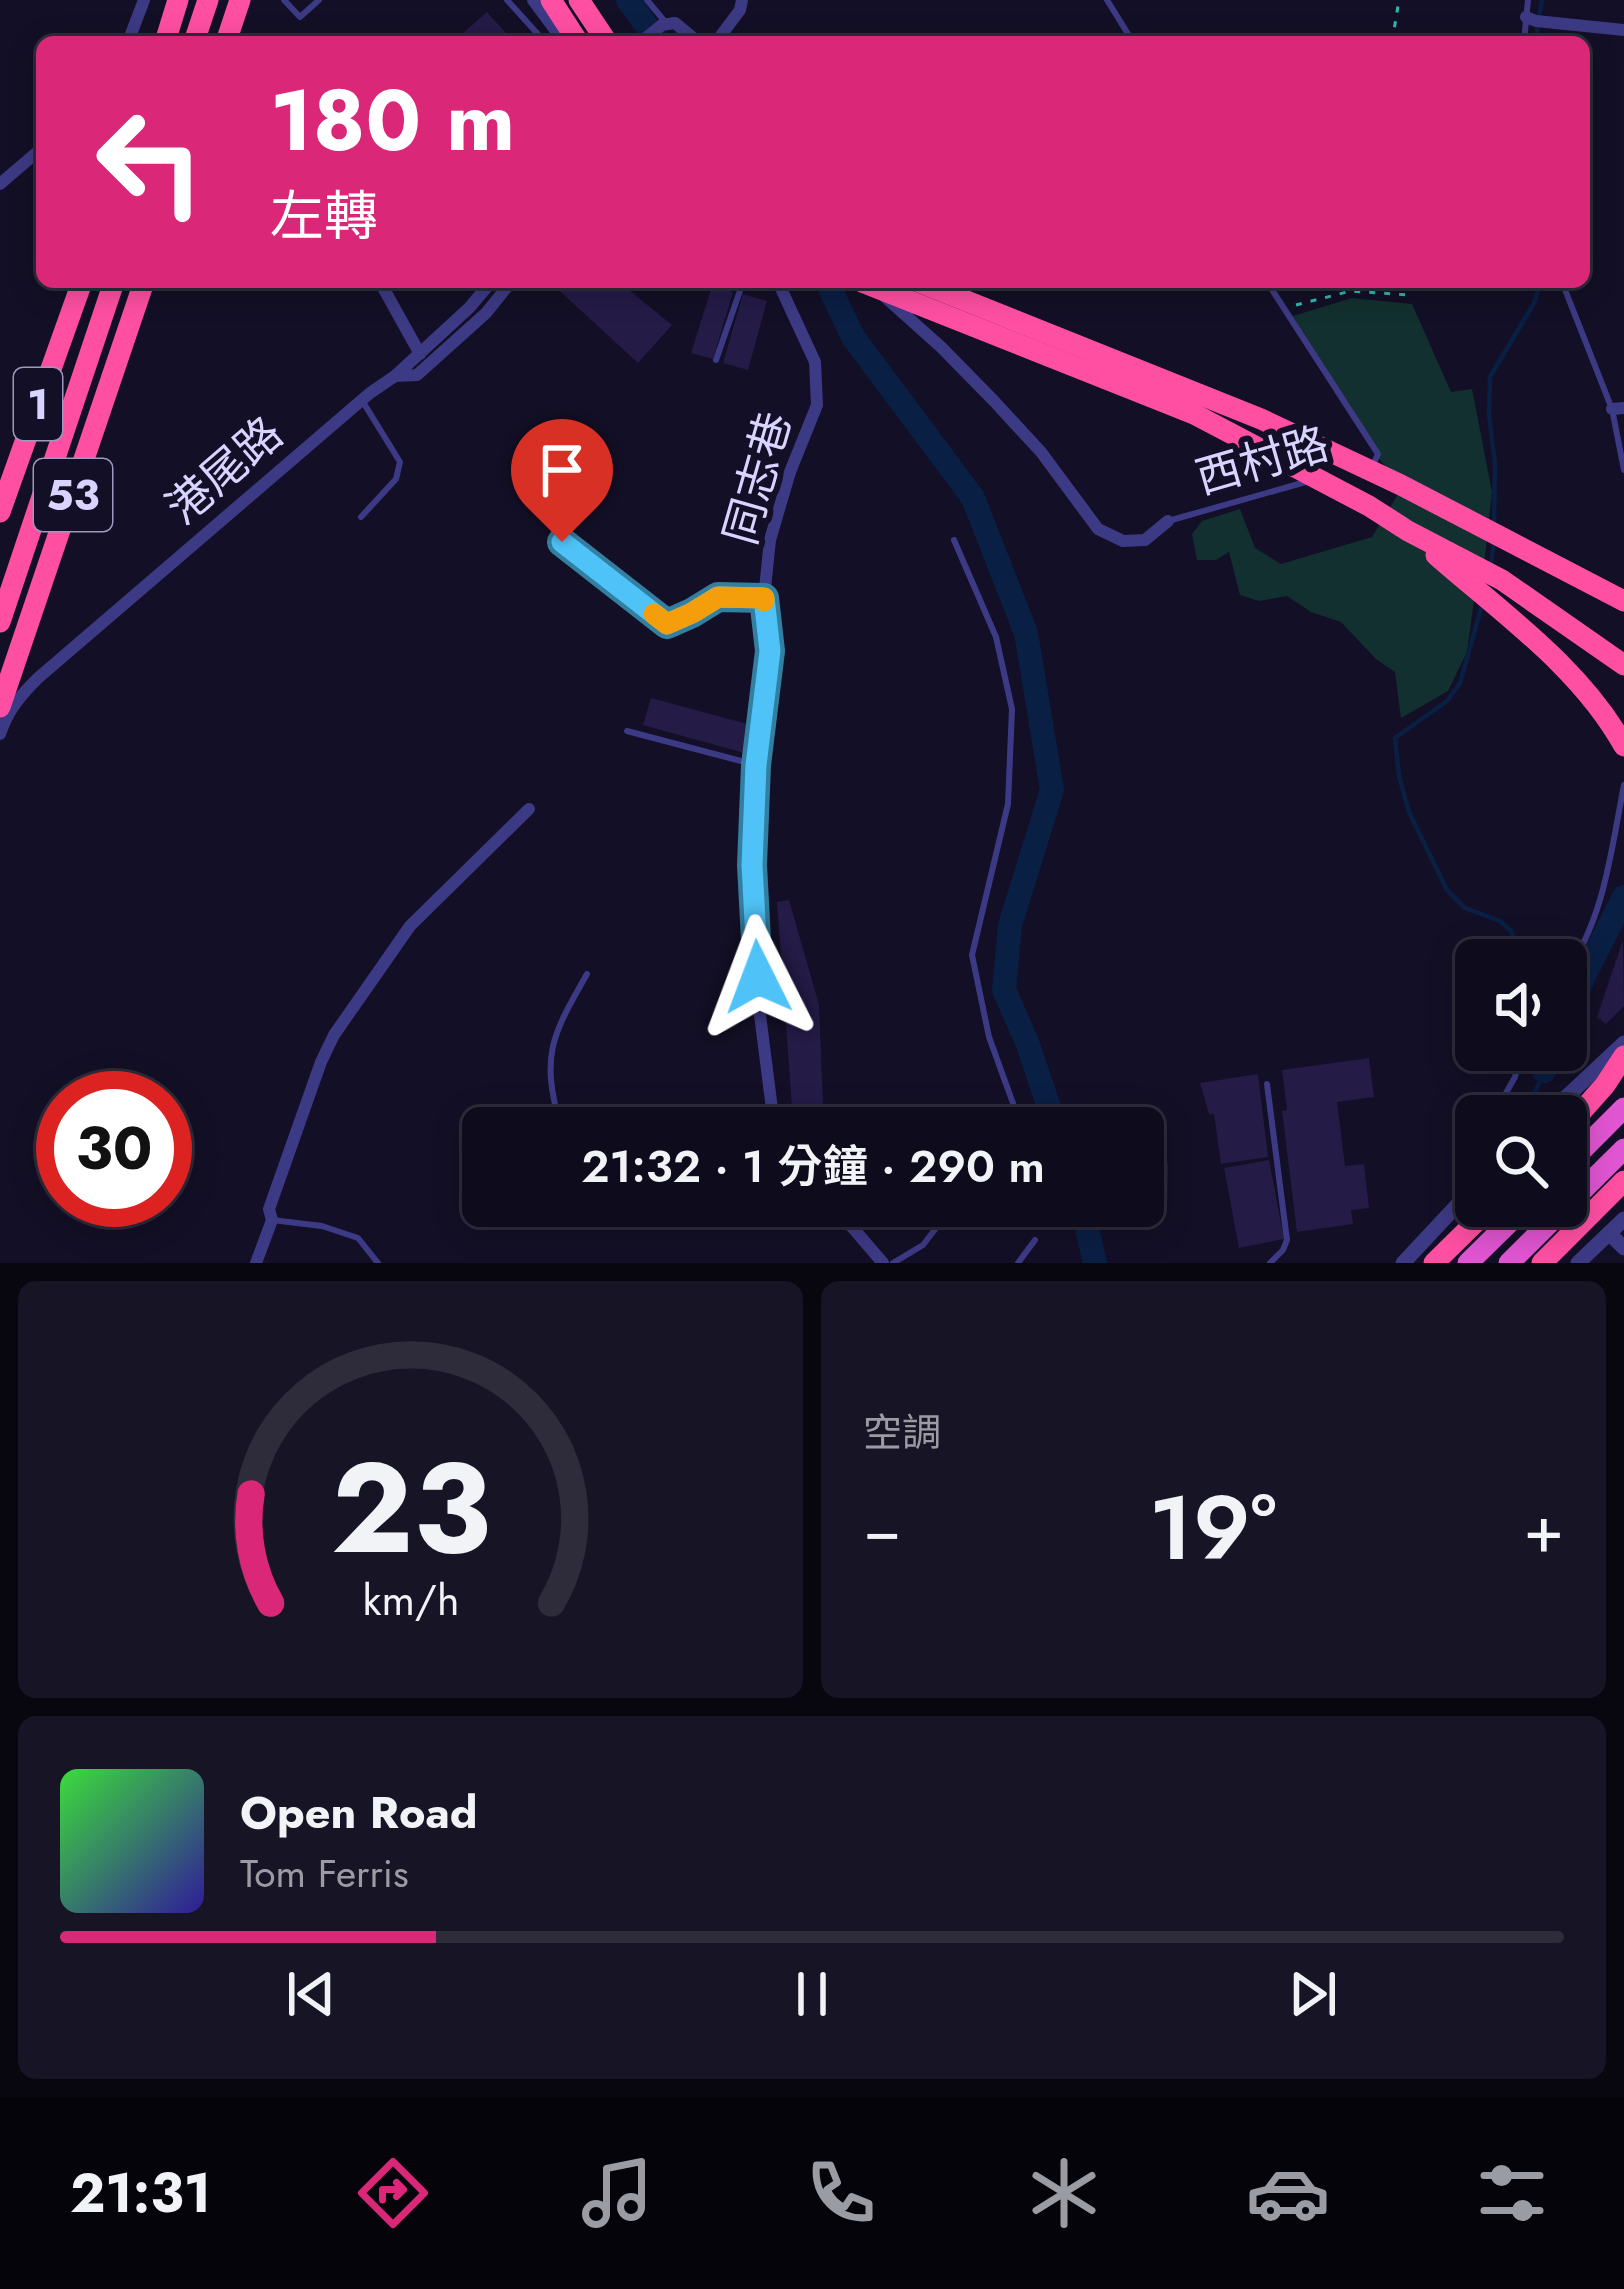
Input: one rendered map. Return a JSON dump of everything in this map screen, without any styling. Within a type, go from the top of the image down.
[{"type":"highway","points":[[167,36],[178,0]]},
{"type":"highway","points":[[196,36],[208,0]]},
{"type":"highway","points":[[228,36],[240,0]]},
{"type":"highway","points":[[551,0],[574,36]]},
{"type":"highway","points":[[578,0],[604,36]]},
{"type":"highway","name":"1","points":[[0,622],[111,288]]},
{"type":"highway","name":"53","points":[[0,707],[142,288]]},
{"type":"highway","points":[[881,288],[1194,414],[1502,580],[1624,666]]},
{"type":"highway","points":[[934,288],[1261,419],[1400,485],[1619,600]]},
{"type":"highway","points":[[0,483],[79,289]]},
{"type":"highway","name":"1","points":[[0,512],[79,289]]},
{"type":"highway","points":[[1408,531],[1578,683],[1624,746]]},
{"type":"highway","points":[[1587,1106],[1624,1056]]},
{"type":"highway","points":[[1587,1145],[1624,1108]]},
{"type":"highway","points":[[1509,1263],[1624,1149]]},
{"type":"highway","points":[[1542,1263],[1624,1180]]},
{"type":"highway","points":[[1434,1263],[1471,1227]]},
{"type":"highway","points":[[1468,1263],[1505,1227]]},
{"type":"street","points":[[130,36],[144,0]]},
{"type":"street","points":[[533,0],[560,36]]},
{"type":"street","points":[[555,28],[572,13],[578,0]]},
{"type":"street","points":[[720,36],[742,0]]},
{"type":"street","points":[[1526,17],[1624,29]]},
{"type":"street","points":[[648,36],[664,24],[675,23],[691,36]]},
{"type":"street","points":[[0,184],[36,153]]},
{"type":"street","points":[[383,288],[420,354]]},
{"type":"street","points":[[395,376],[486,288]]},
{"type":"street","name":"港尾路","points":[[0,734],[6,715],[38,678],[362,400],[395,376],[417,375],[486,313],[506,288]]},
{"type":"street","name":"同志巷","points":[[772,1107],[760,1015],[752,865],[756,765],[770,651],[764,598],[770,540],[817,405],[815,362],[781,288]]},
{"type":"street","points":[[872,288],[993,400],[1041,452],[1098,529],[1124,541],[1145,540],[1168,521]]},
{"type":"street","points":[[256,1263],[272,1220],[269,1209],[334,1035],[410,926],[529,809]]},
{"type":"street","points":[[1568,1095],[1624,1042]]},
{"type":"street","points":[[1403,1263],[1455,1206]]},
{"type":"street","points":[[1578,1263],[1624,1219]]},
{"type":"street","points":[[852,1227],[884,1263]]},
{"type":"street","points":[[1609,1233],[1624,1248]]},
{"type":"lane","points":[[284,0],[300,16],[319,0]]},
{"type":"lane","points":[[507,0],[540,36]]},
{"type":"lane","points":[[647,0],[664,24]]},
{"type":"lane","points":[[1107,0],[1129,36]]},
{"type":"lane","points":[[1524,36],[1528,0]]},
{"type":"lane","name":"同志巷","points":[[716,360],[741,288]]},
{"type":"lane","name":"西村路","points":[[1270,288],[1378,454],[1377,462],[1356,468]]},
{"type":"lane","points":[[1565,288],[1618,409],[1624,470]]},
{"type":"lane","points":[[361,517],[395,479],[400,462],[362,400]]},
{"type":"lane","name":"西村路","points":[[1168,521],[1335,474]]},
{"type":"lane","points":[[954,540],[996,637],[1012,709],[1008,804],[973,955],[989,1037],[1014,1107]]},
{"type":"lane","points":[[562,542],[667,624],[718,597],[764,598]]},
{"type":"lane","points":[[1624,666],[1624,676]]},
{"type":"lane","points":[[627,730],[756,765]]},
{"type":"lane","points":[[1587,939],[1611,864],[1624,785]]},
{"type":"lane","points":[[555,1107],[550,1053],[587,974]]},
{"type":"lane","points":[[1267,1084],[1287,1240],[1270,1263]]},
{"type":"lane","points":[[272,1220],[322,1226],[358,1238],[378,1263]]},
{"type":"lane","points":[[893,1263],[923,1245],[936,1227]]},
{"type":"lane","points":[[1018,1263],[1035,1240]]},
{"type":"path","points":[[1393,36],[1399,0]]},
{"type":"path","points":[[1282,308],[1351,291],[1408,295],[1410,288]]},
{"type":"green space","points":[[1352,298],[1412,304],[1451,392],[1472,389],[1492,492],[1467,652],[1448,691],[1401,718],[1395,672],[1341,622],[1311,612],[1287,596],[1259,601],[1240,595],[1229,552],[1216,560],[1197,560],[1192,534],[1202,521],[1240,509],[1255,548],[1281,564],[1372,537],[1403,486],[1375,454],[1293,316]]},
{"type":"building","points":[[487,12],[509,36],[464,36]]},
{"type":"building","points":[[557,288],[626,288],[672,325],[638,363]]},
{"type":"building","points":[[711,288],[733,292],[713,359],[691,353]]},
{"type":"building","points":[[743,294],[767,301],[748,370],[723,363]]},
{"type":"building","points":[[651,698],[751,725],[744,753],[643,725]]},
{"type":"building","points":[[789,900],[819,1005],[823,1107],[792,1107],[777,902]]},
{"type":"building","points":[[1623,940],[1624,1006],[1606,1024],[1597,1017]]},
{"type":"building","points":[[1369,1058],[1374,1097],[1337,1102],[1345,1166],[1364,1164],[1369,1208],[1351,1210],[1353,1224],[1297,1232],[1282,1111],[1287,1110],[1282,1070]]},
{"type":"building","points":[[1258,1074],[1268,1157],[1221,1164],[1214,1114],[1209,1114],[1200,1083]]},
{"type":"building","points":[[1269,1160],[1284,1239],[1239,1248],[1224,1168]]},
{"type":"building","points":[[1164,1164],[1168,1164],[1164,1211]]},
{"type":"waterway","points":[[628,0],[654,36]]},
{"type":"waterway","points":[[1536,36],[1542,0]]},
{"type":"waterway","points":[[830,288],[853,337],[973,498],[1026,633],[1052,790],[1010,925],[1004,990],[1049,1107]]},
{"type":"waterway","points":[[1494,522],[1490,377],[1539,288]]},
{"type":"waterway","points":[[1491,564],[1494,540]]},
{"type":"waterway","points":[[1482,605],[1460,683],[1447,701],[1395,738],[1409,812],[1447,890],[1465,908],[1500,921],[1514,939]]},
{"type":"waterway","points":[[1587,970],[1624,897]]},
{"type":"waterway","points":[[1534,1095],[1544,1071]]},
{"type":"waterway","points":[[1087,1227],[1095,1263]]},
{"type":"slow traffic","points":[[654,614],[667,624],[718,597],[764,601]]},
{"type":"route","points":[[562,542],[667,624],[718,597],[764,598],[770,651],[756,765],[752,865],[758,977]]}]
